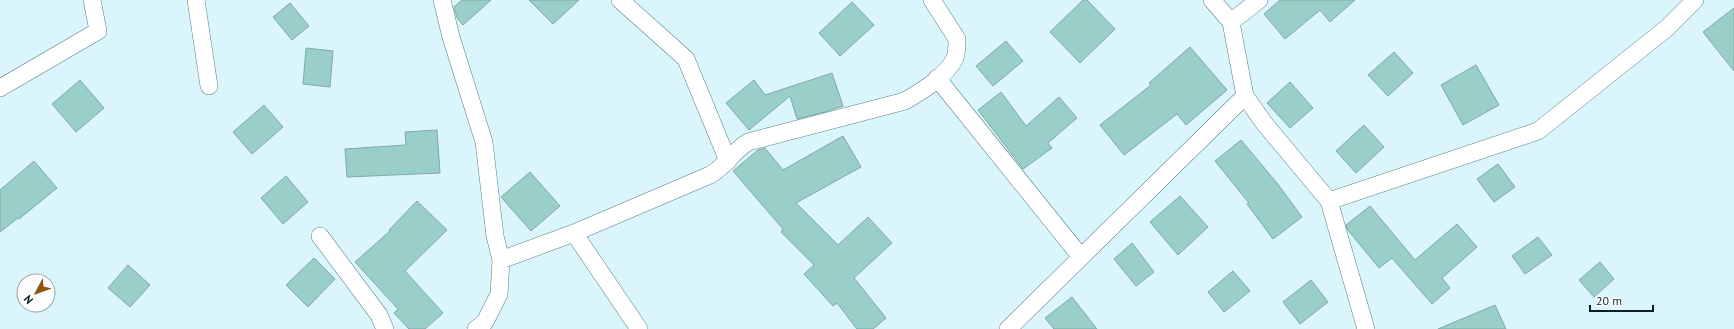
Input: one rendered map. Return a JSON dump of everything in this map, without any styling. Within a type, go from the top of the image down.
[{"type":"street","points":[[0,88],[98,31],[92,0]]},
{"type":"street","points":[[196,0],[209,86]]},
{"type":"street","points":[[442,0],[451,37],[484,142],[495,236],[501,260],[499,294],[485,322],[476,329]]},
{"type":"street","points":[[620,0],[686,60],[728,161]]},
{"type":"street","points":[[501,260],[574,233],[710,175],[721,169],[733,153],[748,142],[905,101],[927,87],[955,57],[958,39],[932,0]]},
{"type":"street","points":[[1212,0],[1231,22],[1245,96],[1264,124],[1329,201],[1366,329]]},
{"type":"street","points":[[1231,22],[1259,0]]},
{"type":"street","points":[[1329,201],[1538,131],[1667,28],[1695,0]]},
{"type":"street","points":[[937,78],[1081,257]]},
{"type":"street","points":[[1008,329],[1245,96]]},
{"type":"street","points":[[574,233],[639,329]]},
{"type":"street","points":[[320,236],[379,315],[385,329]]},
{"type":"building","points":[[462,0],[491,0],[463,25],[457,18],[454,7]]},
{"type":"building","points":[[529,0],[579,0],[553,24]]},
{"type":"building","points":[[1083,0],[1087,0],[1115,29],[1080,63],[1050,32]]},
{"type":"building","points":[[1280,0],[1355,0],[1330,22],[1320,10],[1285,39],[1264,14]]},
{"type":"building","points":[[852,2],[874,25],[840,56],[819,33]]},
{"type":"building","points":[[290,3],[309,26],[292,40],[273,17]]},
{"type":"building","points":[[1734,8],[1734,71],[1703,32]]},
{"type":"building","points":[[1006,41],[1023,61],[993,86],[976,66]]},
{"type":"building","points":[[1190,47],[1227,90],[1186,125],[1177,114],[1124,155],[1100,125],[1151,85],[1149,83]]},
{"type":"building","points":[[306,48],[333,51],[330,87],[303,84]]},
{"type":"building","points":[[1394,52],[1413,73],[1388,96],[1368,75]]},
{"type":"building","points":[[1476,65],[1499,105],[1463,125],[1441,85]]},
{"type":"building","points":[[832,73],[843,106],[825,112],[797,119],[790,96],[749,130],[726,103],[754,80],[765,95]]},
{"type":"building","points":[[80,80],[104,108],[76,132],[52,104]]},
{"type":"building","points":[[1290,82],[1313,108],[1290,128],[1267,103]]},
{"type":"building","points":[[1001,92],[1026,126],[1059,97],[1077,118],[1048,143],[1052,148],[1023,169],[978,110]]},
{"type":"building","points":[[264,105],[283,127],[252,154],[233,132]]},
{"type":"building","points":[[1364,125],[1384,147],[1356,173],[1336,151]]},
{"type":"building","points":[[437,130],[440,173],[347,177],[345,149],[406,145],[405,132]]},
{"type":"building","points":[[843,136],[861,167],[796,203],[838,245],[868,217],[892,243],[854,278],[886,318],[873,329],[857,329],[837,303],[833,306],[804,274],[814,265],[781,232],[783,229],[733,171],[758,150],[765,148],[783,170]]},
{"type":"building","points":[[1241,140],[1277,183],[1302,217],[1273,239],[1247,204],[1249,203],[1215,161]]},
{"type":"building","points":[[34,161],[57,188],[19,219],[18,218],[0,232],[0,190]]},
{"type":"building","points":[[1498,164],[1515,187],[1494,202],[1477,179]]},
{"type":"building","points":[[530,172],[560,206],[531,231],[501,197]]},
{"type":"building","points":[[286,176],[308,202],[283,224],[261,198]]},
{"type":"building","points":[[1180,196],[1208,227],[1178,255],[1150,222]]},
{"type":"building","points":[[417,201],[447,230],[405,271],[443,313],[425,329],[409,329],[394,313],[398,309],[355,262],[390,231],[389,230]]},
{"type":"building","points":[[1370,206],[1415,260],[1457,224],[1477,247],[1442,278],[1450,288],[1432,304],[1392,258],[1379,268],[1347,229],[1346,225]]},
{"type":"building","points":[[1538,237],[1552,255],[1525,274],[1512,256]]},
{"type":"building","points":[[1132,243],[1154,272],[1136,286],[1114,259]]},
{"type":"building","points":[[314,258],[335,279],[308,307],[286,285]]},
{"type":"building","points":[[1600,262],[1614,279],[1594,297],[1579,280]]},
{"type":"building","points":[[128,265],[150,285],[130,307],[108,288]]},
{"type":"building","points":[[1233,271],[1250,291],[1224,312],[1208,292]]},
{"type":"building","points":[[1311,280],[1328,302],[1300,324],[1283,302]]},
{"type":"building","points":[[1072,297],[1097,329],[1054,329],[1045,318]]},
{"type":"building","points":[[1495,305],[1506,329],[1438,329]]}]
